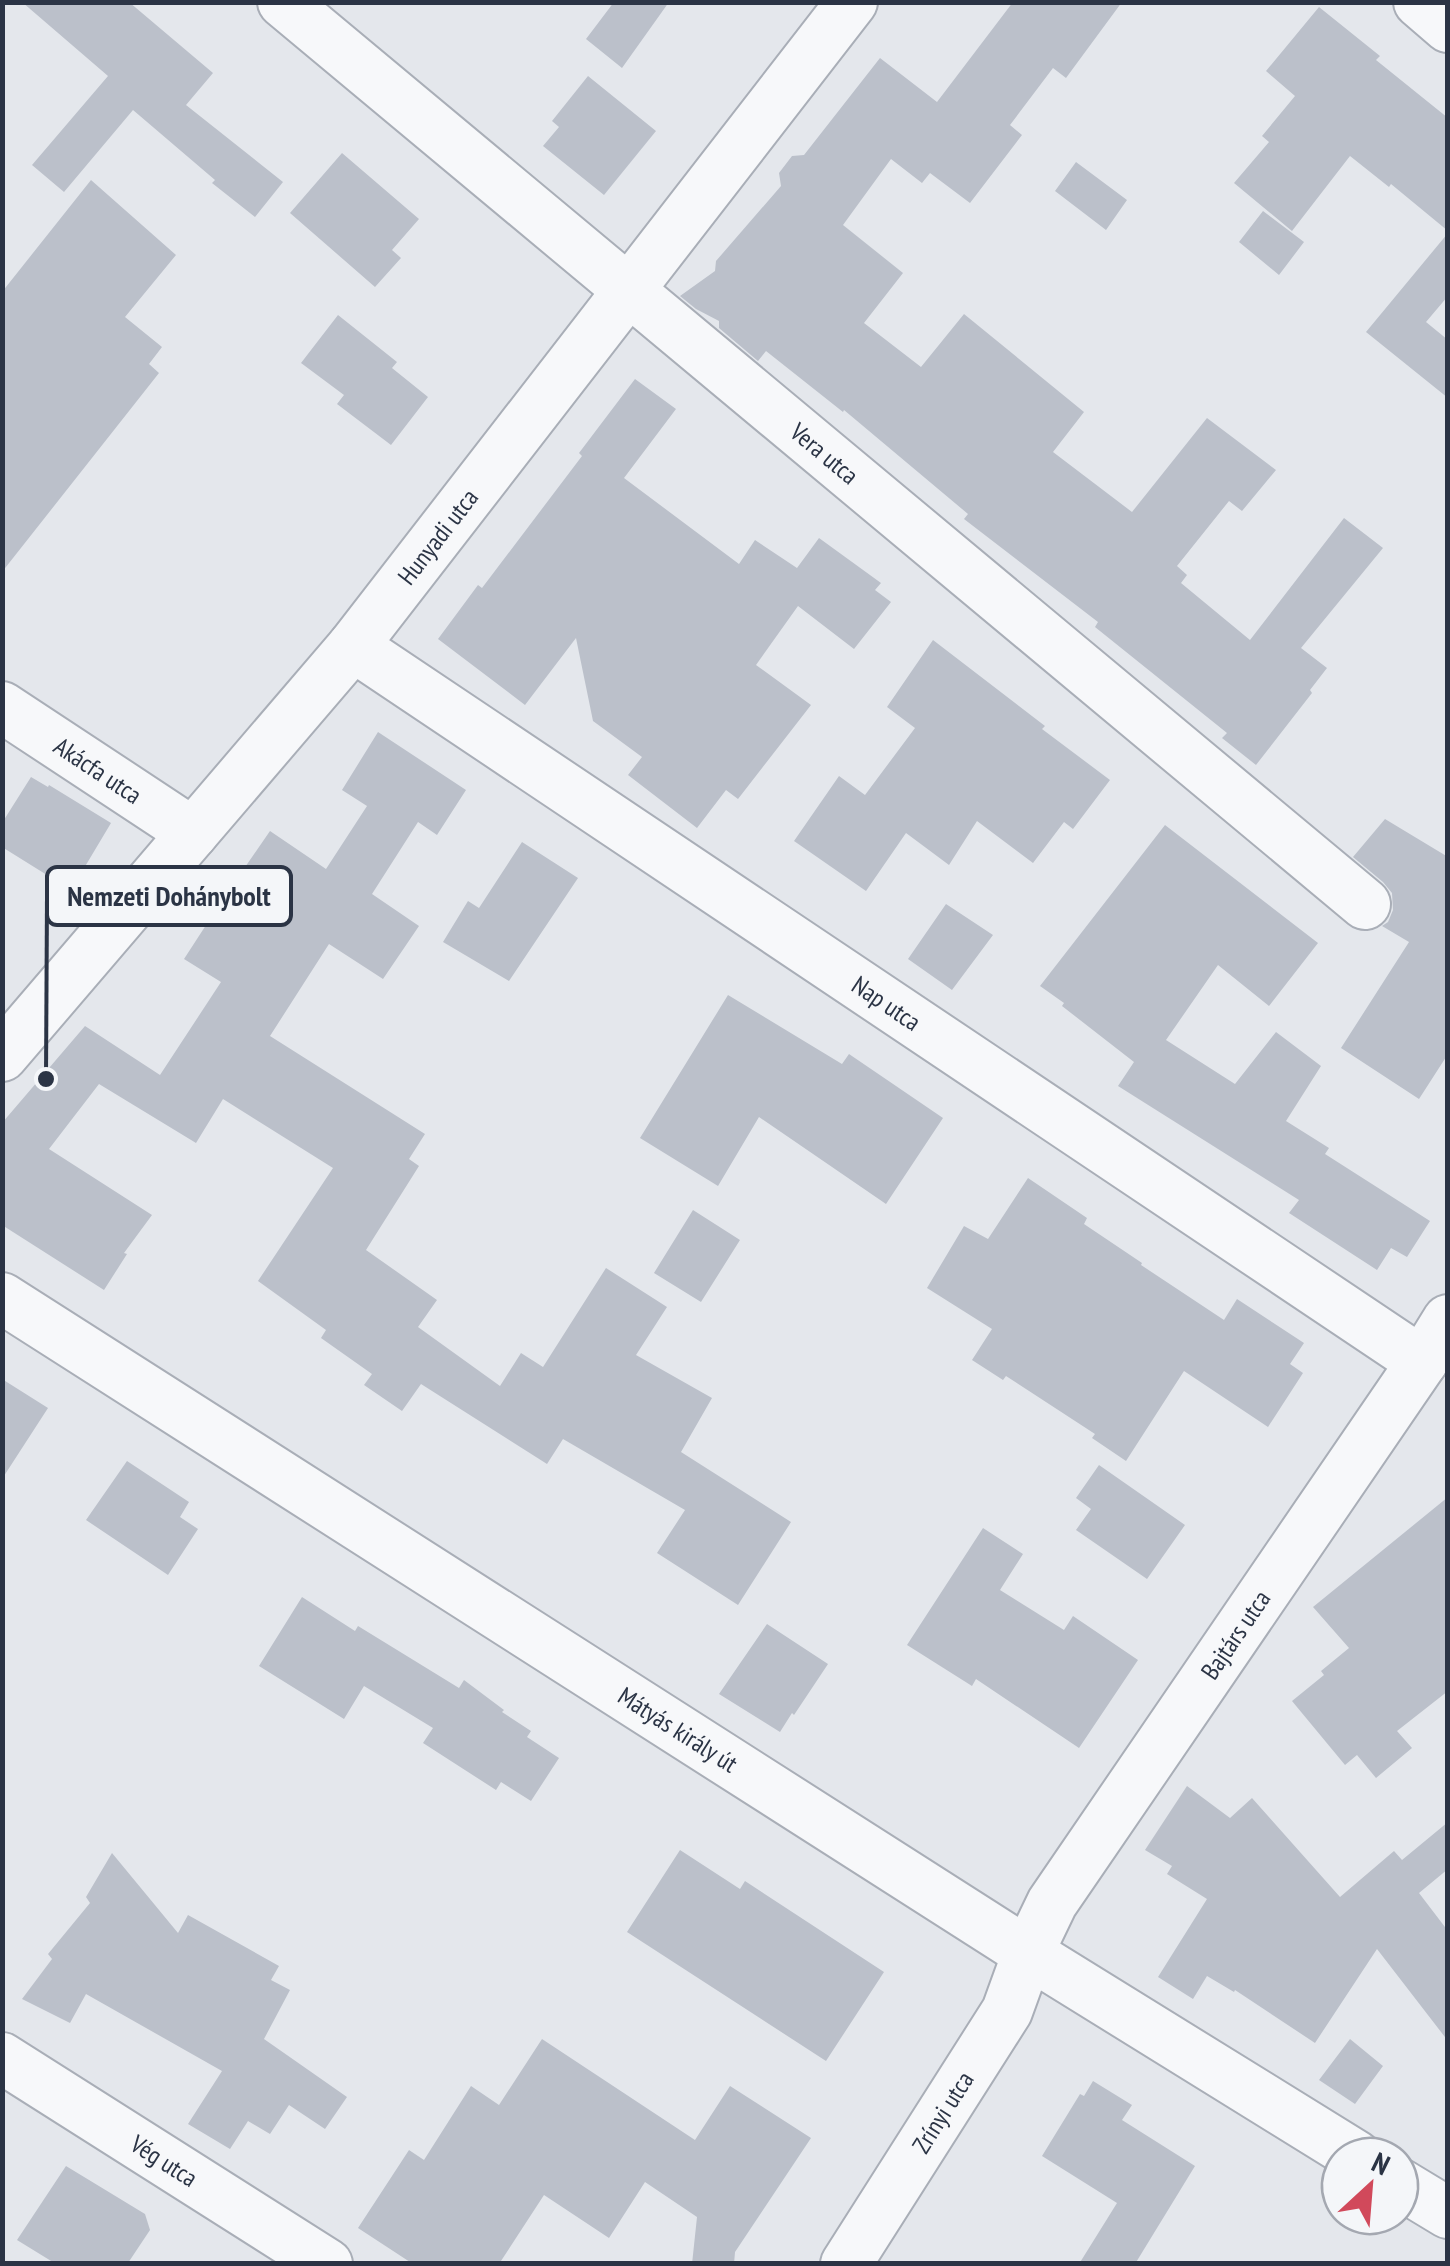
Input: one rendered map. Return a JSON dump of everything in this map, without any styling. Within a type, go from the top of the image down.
[{"type":"street","name":"Vera utca","points":[[283,2],[1364,904]]},
{"type":"street","name":"Hunyadi utca","points":[[2,1056],[353,646],[852,2]]},
{"type":"street","points":[[1419,2],[1448,26]]},
{"type":"street","name":"Nap utca","points":[[353,646],[1422,1362]]},
{"type":"street","name":"Akácfa utca","points":[[2,707],[192,833]]},
{"type":"street","name":"Mátyás király út","points":[[2,1298],[1028,1953],[1324,2136]]},
{"type":"street","name":"Bajtárs utca","points":[[1028,1953],[1052,1903],[1448,1320]]},
{"type":"street","name":"Zrínyi utca","points":[[846,2264],[1007,2011],[1028,1953]]},
{"type":"street","name":"Vég utca","points":[[2,2058],[327,2264]]},
{"type":"street","points":[[1420,2196],[1448,2213]]},
{"type":"building","points":[[22,2],[129,2],[213,73],[186,105],[283,182],[255,217],[133,110],[64,192],[32,165],[108,76]]},
{"type":"building","points":[[614,2],[669,2],[622,68],[586,39]]},
{"type":"building","points":[[1013,2],[1122,2],[1066,78],[1053,68],[1010,125],[1022,135],[970,203],[930,173],[922,183],[891,159],[843,225],[903,273],[864,323],[921,367],[964,314],[1084,412],[1053,452],[1132,512],[1207,418],[1276,470],[1242,511],[1229,501],[1177,566],[1187,575],[1181,583],[1250,640],[1344,518],[1383,548],[1301,648],[1327,668],[1256,765],[1222,738],[1227,733],[1095,627],[1098,622],[964,519],[968,514],[844,410],[766,351],[758,361],[719,328],[719,321],[680,296],[715,271],[716,261],[781,186],[779,173],[792,156],[804,155],[880,58],[937,102]]},
{"type":"building","points":[[1319,7],[1448,118],[1448,231],[1350,156],[1292,231],[1234,183],[1269,142],[1262,136],[1295,96],[1266,71]]},
{"type":"building","points":[[588,76],[656,131],[604,195],[543,146],[559,127],[552,121]]},
{"type":"building","points":[[342,153],[419,219],[392,250],[401,258],[375,287],[290,213]]},
{"type":"building","points":[[1076,162],[1127,200],[1106,230],[1055,191]]},
{"type":"building","points":[[91,180],[176,255],[125,317],[162,347],[149,364],[159,373],[2,572],[2,292]]},
{"type":"building","points":[[1263,211],[1304,242],[1279,275],[1239,242]]},
{"type":"building","points":[[1448,233],[1448,296],[1426,322],[1448,340],[1448,398],[1366,332]]},
{"type":"building","points":[[338,315],[397,362],[392,368],[428,397],[391,445],[337,404],[344,395],[301,363]]},
{"type":"building","points":[[635,379],[676,409],[624,478],[739,564],[755,540],[797,568],[819,538],[881,583],[875,590],[891,602],[854,649],[798,606],[756,665],[811,705],[738,799],[726,790],[697,828],[628,775],[642,757],[593,721],[576,638],[525,705],[438,639],[478,585],[482,588]]},
{"type":"building","points":[[933,640],[1110,780],[1073,829],[1064,822],[1033,863],[977,821],[949,865],[906,833],[866,891],[794,841],[839,776],[865,795],[915,728],[887,707]]},
{"type":"building","points":[[378,732],[466,790],[437,835],[418,822],[372,894],[419,926],[383,979],[329,944],[270,1036],[425,1134],[409,1159],[419,1166],[366,1250],[437,1300],[418,1327],[500,1386],[521,1353],[543,1367],[606,1268],[667,1307],[636,1355],[712,1398],[681,1452],[791,1522],[738,1605],[657,1553],[685,1510],[563,1439],[547,1464],[421,1384],[402,1411],[364,1385],[372,1374],[321,1338],[326,1330],[258,1281],[333,1168],[223,1099],[196,1143],[99,1084],[49,1149],[152,1215],[124,1253],[127,1254],[104,1290],[2,1225],[2,1123],[85,1026],[160,1075],[221,982],[184,959],[270,831],[326,869],[367,806],[342,790]]},
{"type":"building","points":[[31,777],[111,823],[71,890],[2,847],[2,823]]},
{"type":"building","points":[[1385,819],[1448,857],[1448,1054],[1419,1099],[1341,1048],[1409,942],[1382,926],[1393,910],[1392,893],[1353,857]]},
{"type":"building","points":[[1165,825],[1318,943],[1269,1006],[1218,965],[1166,1040],[1235,1084],[1276,1032],[1321,1066],[1286,1121],[1329,1148],[1325,1154],[1430,1221],[1407,1257],[1391,1248],[1377,1270],[1289,1213],[1299,1200],[1118,1086],[1134,1062],[1040,986]]},
{"type":"building","points":[[522,842],[578,878],[509,981],[443,942],[468,901],[479,908]]},
{"type":"building","points":[[946,904],[993,935],[952,990],[908,959]]},
{"type":"building","points":[[728,995],[842,1064],[849,1054],[943,1118],[886,1204],[759,1117],[718,1186],[640,1138]]},
{"type":"building","points":[[1028,1178],[1087,1218],[1084,1224],[1224,1320],[1237,1299],[1304,1343],[1290,1364],[1303,1373],[1268,1427],[1184,1371],[1126,1461],[1092,1438],[1095,1434],[1006,1376],[1003,1380],[972,1360],[992,1329],[927,1288],[964,1226],[988,1239]]},
{"type":"building","points":[[693,1210],[740,1240],[701,1302],[654,1273]]},
{"type":"building","points":[[2,1379],[48,1408],[2,1479]]},
{"type":"building","points":[[127,1461],[189,1502],[180,1517],[198,1529],[168,1575],[86,1520]]},
{"type":"building","points":[[1099,1465],[1185,1525],[1147,1579],[1076,1530],[1091,1509],[1076,1498]]},
{"type":"building","points":[[1448,1497],[1448,1691],[1397,1731],[1412,1748],[1376,1778],[1357,1755],[1345,1765],[1292,1701],[1349,1648],[1313,1607]]},
{"type":"building","points":[[983,1528],[1023,1554],[1000,1590],[1064,1630],[1073,1616],[1138,1660],[1079,1748],[976,1679],[972,1686],[907,1645]]},
{"type":"building","points":[[302,1597],[459,1688],[464,1680],[531,1731],[527,1737],[559,1758],[531,1801],[501,1782],[496,1790],[423,1743],[433,1728],[364,1686],[344,1719],[259,1666]]},
{"type":"building","points":[[767,1624],[828,1664],[780,1732],[719,1694]]},
{"type":"building","points":[[1187,1786],[1230,1818],[1252,1798],[1340,1897],[1394,1851],[1402,1860],[1448,1822],[1448,1869],[1419,1893],[1448,1931],[1448,2041],[1377,1949],[1315,2043],[1207,1976],[1193,1999],[1158,1977],[1207,1899],[1167,1874],[1172,1866],[1145,1850]]},
{"type":"building","points":[[680,1850],[740,1889],[745,1881],[884,1972],[826,2061],[627,1932]]},
{"type":"building","points":[[112,1853],[178,1933],[188,1915],[279,1966],[271,1980],[290,1990],[264,2039],[347,2097],[325,2129],[289,2105],[270,2134],[248,2121],[230,2149],[188,2124],[222,2071],[86,1994],[70,2023],[22,1999],[52,1959],[48,1954],[90,1903],[86,1897]]},
{"type":"building","points":[[542,2039],[695,2140],[730,2086],[811,2138],[735,2252],[734,2264],[692,2264],[697,2217],[645,2182],[609,2238],[544,2195],[499,2264],[413,2264],[358,2228],[409,2150],[424,2160],[471,2086],[499,2105]]},
{"type":"building","points":[[1350,2039],[1383,2066],[1355,2104],[1319,2080]]},
{"type":"building","points":[[1093,2081],[1132,2105],[1122,2120],[1195,2166],[1135,2264],[1079,2264],[1117,2203],[1042,2156],[1080,2094],[1084,2096]]},
{"type":"building","points":[[66,2166],[145,2214],[150,2230],[128,2263],[56,2264],[17,2240]]},
{"type":"place","name":"Nemzeti Dohánybolt","points":[[46,1079]]}]
